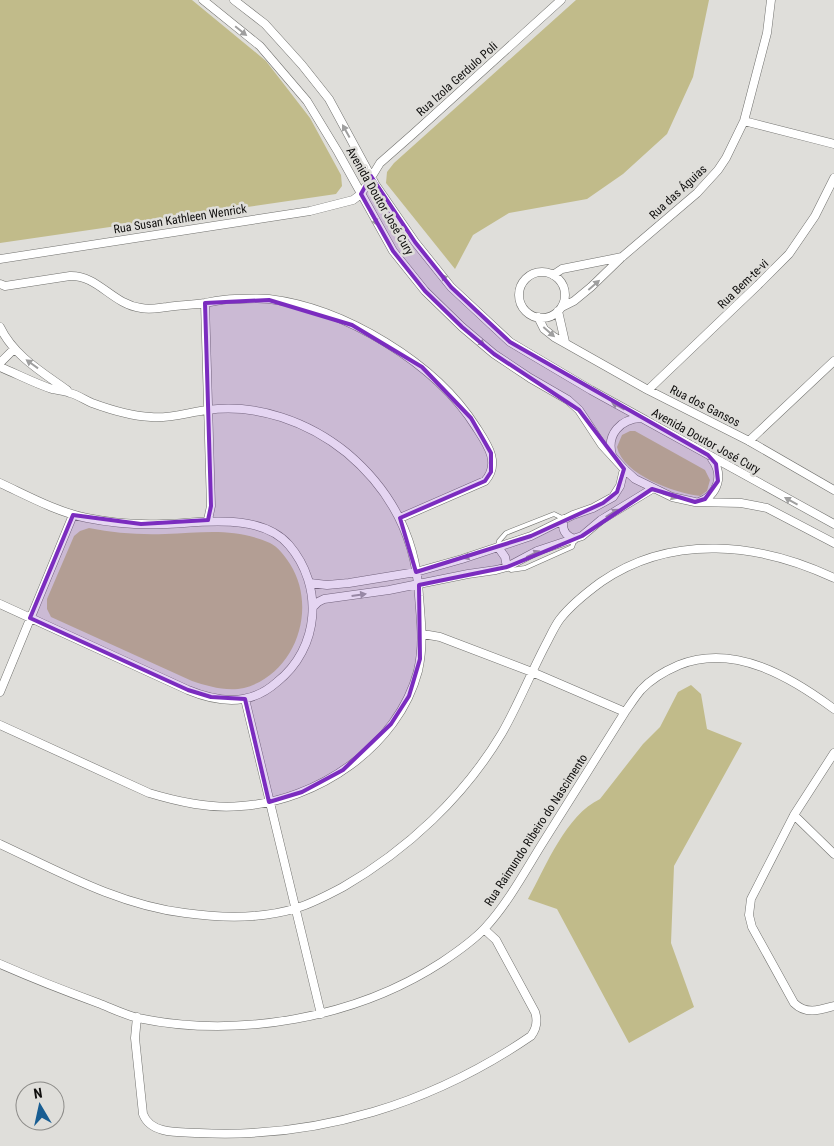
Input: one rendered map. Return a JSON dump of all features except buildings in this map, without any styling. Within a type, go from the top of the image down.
[{"type":"street","name":"Avenida Doutor José Cury","points":[[203,0],[260,46],[307,100],[393,251],[425,292],[494,354],[568,400],[578,410],[602,445],[635,479],[652,489],[672,497],[695,502],[741,503],[767,508],[834,543]]},
{"type":"street","name":"Avenida Doutor José Cury","points":[[234,0],[265,24],[302,65],[329,100],[381,194],[415,242],[451,287],[510,342],[641,418],[834,524]]},
{"type":"street","name":"Rua Izola Gerdulo Poli","points":[[361,194],[371,176],[388,154],[413,134],[561,0]]},
{"type":"street","name":"Rua das Águias","points":[[560,309],[591,287],[622,257],[682,207],[709,180],[726,158],[744,121],[767,33],[771,0]]},
{"type":"street","points":[[744,121],[834,144]]},
{"type":"street","name":"Rua Bem-te-vi","points":[[648,390],[789,254],[815,216],[834,178]]},
{"type":"street","name":"Rua Susan Kathleen Wenrick","points":[[0,258],[310,211],[353,200],[361,194]]},
{"type":"street","points":[[553,275],[562,269],[622,257]]},
{"type":"street","points":[[539,272],[553,275],[559,279],[565,292],[565,300],[560,309],[546,317],[538,317],[526,311],[520,298],[520,291],[526,279],[539,272]]},
{"type":"street","points":[[2,287],[75,276],[89,279],[124,304],[142,308],[159,309],[227,299],[269,300],[291,304],[332,317],[371,334],[422,367],[456,400],[471,418],[492,457],[491,472],[484,481],[400,518]]},
{"type":"street","points":[[205,303],[211,506],[208,520]]},
{"type":"street","points":[[560,309],[565,342]]},
{"type":"street","name":"Rua dos Gansos","points":[[538,317],[544,329],[554,337],[648,390],[749,441],[834,490]]},
{"type":"street","points":[[0,327],[14,348],[30,364],[71,393],[92,403],[118,411],[154,418],[208,410],[238,408],[262,412],[287,419],[318,433],[345,452],[364,469],[381,489],[400,518],[407,534],[414,556],[419,585],[423,634],[414,684],[401,710],[380,738],[355,761],[330,779],[302,792],[270,802],[244,806],[215,806],[166,798],[149,793],[0,725]]},
{"type":"street","points":[[14,348],[0,365],[51,388],[71,393]]},
{"type":"street","points":[[749,441],[834,361]]},
{"type":"street","points":[[612,456],[610,444],[618,427],[628,420],[641,418]]},
{"type":"street","points":[[695,502],[710,496],[718,481],[719,475],[716,464],[708,455]]},
{"type":"street","points":[[310,583],[327,585],[349,583],[416,572],[531,536],[613,497],[620,486],[624,469]]},
{"type":"street","points":[[0,483],[73,515],[104,521],[141,524],[208,520],[242,524],[278,535],[301,562],[310,583],[313,607],[311,630],[298,660],[274,684],[244,699],[211,697],[188,690],[0,604]]},
{"type":"street","points":[[313,607],[324,599],[419,585],[496,570],[537,551],[575,539],[588,532],[601,520],[652,489]]},
{"type":"street","points":[[0,692],[73,515]]},
{"type":"street","points":[[564,519],[564,530],[568,536],[575,539]]},
{"type":"street","points":[[498,547],[505,557],[507,566]]},
{"type":"street","points":[[0,844],[104,892],[165,910],[208,916],[229,916],[272,913],[295,909],[334,891],[373,868],[409,841],[442,810],[473,774],[496,742],[512,715],[558,621],[575,604],[620,570],[650,558],[688,549],[726,548],[779,558],[834,578]]},
{"type":"street","points":[[423,634],[440,637],[532,672],[625,712]]},
{"type":"street","name":"Rua Raimundo Ribeiro do Nascimento","points":[[0,964],[137,1017],[186,1024],[233,1025],[277,1021],[321,1014],[358,1003],[410,980],[449,957],[484,929],[507,900],[625,712],[641,690],[661,674],[684,663],[696,660],[721,658],[745,662],[774,673],[808,691],[834,709]]},
{"type":"street","points":[[244,699],[321,1014]]},
{"type":"street","points":[[834,753],[794,815],[751,899],[749,907],[750,921],[794,1003],[809,1011],[834,1006]]},
{"type":"street","points":[[794,815],[834,854]]},
{"type":"street","points":[[137,1017],[135,1038],[143,1114],[148,1123],[156,1128],[187,1133],[241,1134],[295,1130],[348,1120],[398,1105],[444,1086],[510,1050],[531,1036],[537,1021],[535,1012],[496,940],[484,929]]},
{"type":"lane","points":[[498,547],[498,540],[506,533],[554,514],[564,519]]},
{"type":"highlighted area","points":[[371,176],[415,242],[451,287],[510,342],[708,455],[716,464],[718,481],[705,499],[695,502],[652,489],[582,536],[507,567],[419,585],[420,659],[409,696],[391,724],[343,770],[302,792],[269,802],[245,699],[211,697],[188,690],[30,618],[73,515],[141,524],[208,520],[211,506],[205,303],[269,300],[352,325],[422,367],[471,418],[491,453],[491,472],[485,481],[400,518],[416,572],[531,536],[603,503],[617,492],[624,469],[579,410],[494,354],[462,327],[425,291],[393,251],[361,194]]},
{"type":"shaded area","points":[[0,0],[192,0],[266,61],[310,118],[341,175],[342,186],[336,194],[0,243]]},
{"type":"shaded area","points":[[576,0],[709,0],[693,77],[667,134],[623,174],[587,199],[509,213],[473,235],[455,269],[386,183],[387,172],[394,163]]},
{"type":"shaded area","points":[[635,431],[705,470],[710,480],[707,491],[700,496],[677,491],[664,487],[639,474],[621,457],[617,447],[622,435]]},
{"type":"shaded area","points":[[89,528],[146,534],[231,533],[257,538],[270,543],[281,552],[290,564],[298,581],[302,600],[301,619],[297,637],[289,654],[277,669],[262,680],[244,688],[217,688],[192,681],[51,617],[47,609],[47,599],[74,536],[80,531]]},
{"type":"shaded area","points":[[691,685],[701,694],[707,729],[742,743],[674,866],[671,943],[694,1007],[629,1043],[557,909],[528,899],[567,829],[588,807],[600,799],[643,744],[660,727],[678,692]]}]
